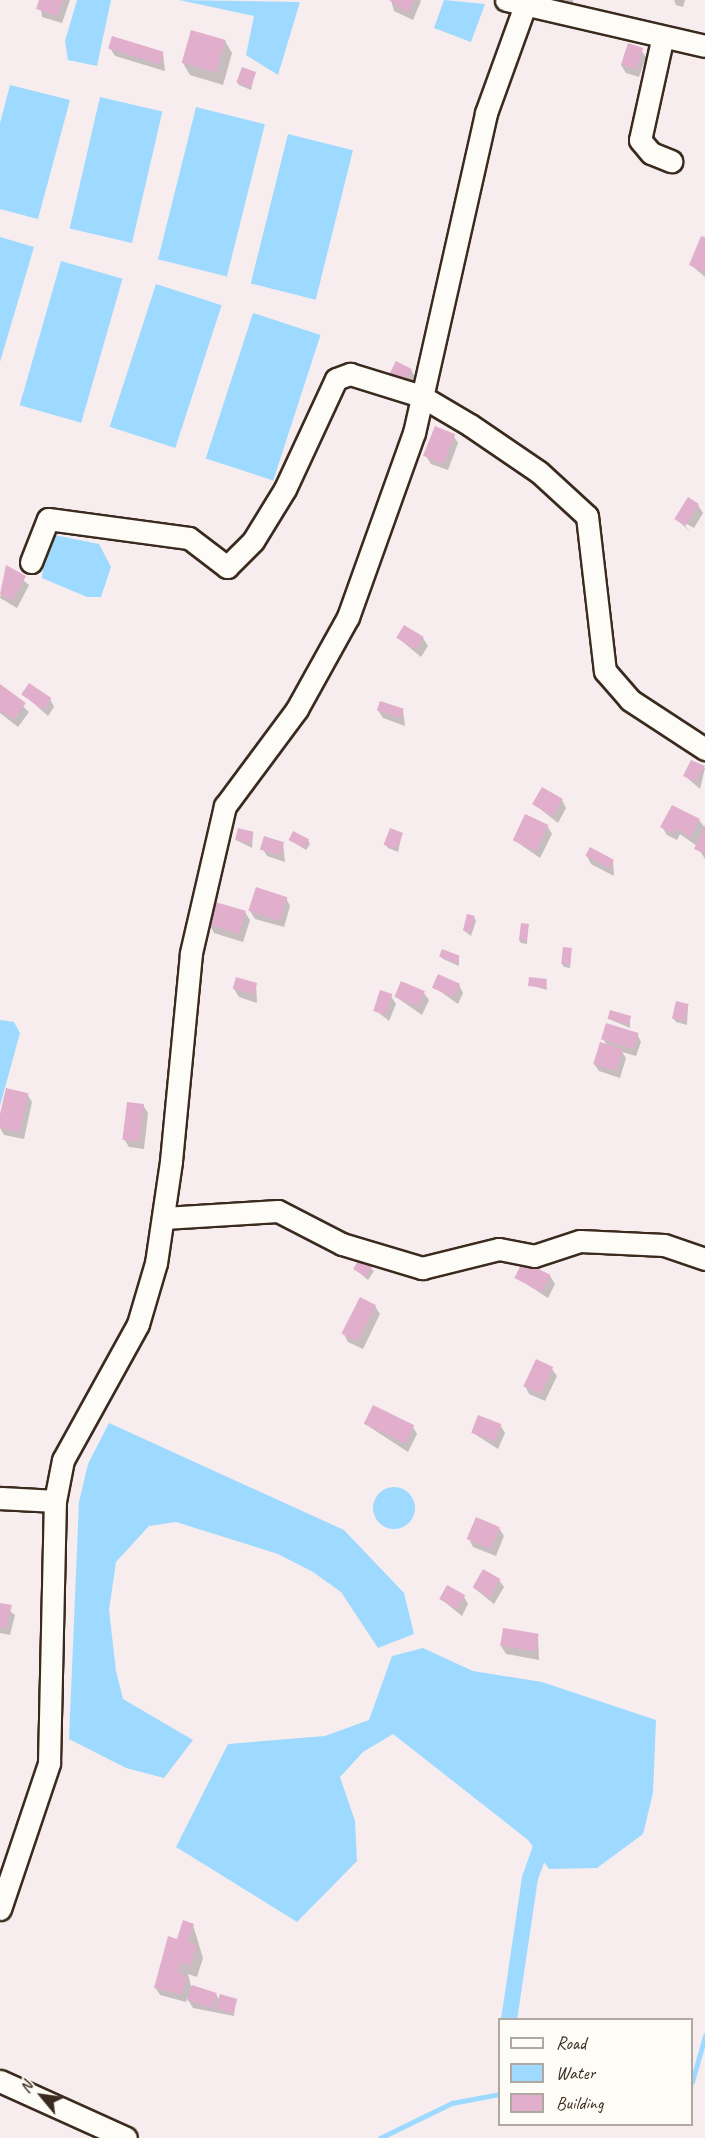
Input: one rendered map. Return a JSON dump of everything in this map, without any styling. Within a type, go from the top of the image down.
[{"type":"street","points":[[0,1909],[49,1763],[55,1501],[63,1460],[138,1324],[164,1218],[191,953],[225,806],[297,709],[348,616],[414,433],[486,113],[519,2],[662,40],[705,46]]},
{"type":"street","points":[[662,40],[640,141],[651,153],[671,161]]},
{"type":"street","points":[[31,562],[48,519],[189,538],[227,567],[270,514],[343,373],[422,396],[539,472],[587,516],[604,671],[630,700],[705,749]]},
{"type":"street","points":[[164,1218],[278,1211],[342,1244],[422,1268],[499,1249],[534,1256],[580,1241],[664,1245],[705,1259]]},
{"type":"street","points":[[0,1498],[55,1501]]},
{"type":"street","points":[[0,2081],[126,2138]]},
{"type":"water","points":[[77,0],[111,0],[97,66],[68,60],[65,41]]},
{"type":"water","points":[[179,0],[300,2],[278,75],[246,55],[254,16]]},
{"type":"water","points":[[444,0],[485,4],[471,42],[434,28]]},
{"type":"water","points":[[10,85],[70,100],[38,219],[0,209],[0,123]]},
{"type":"water","points":[[100,97],[162,111],[132,243],[70,229]]},
{"type":"water","points":[[196,107],[265,124],[227,277],[158,259]]},
{"type":"water","points":[[288,134],[353,150],[316,300],[251,283]]},
{"type":"water","points":[[0,237],[34,247],[0,362]]},
{"type":"water","points":[[61,261],[123,279],[81,423],[20,405]]},
{"type":"water","points":[[156,284],[222,305],[175,448],[110,427]]},
{"type":"water","points":[[253,313],[321,335],[273,480],[206,459]]},
{"type":"water","points":[[54,535],[99,544],[111,567],[101,597],[87,597],[42,578],[44,555]]},
{"type":"water","points":[[0,1020],[14,1022],[20,1033],[0,1106]]},
{"type":"water","points":[[109,1423],[344,1530],[404,1593],[414,1634],[378,1648],[341,1592],[313,1572],[278,1554],[176,1522],[149,1526],[116,1562],[109,1610],[116,1671],[123,1699],[193,1740],[164,1778],[126,1768],[69,1739],[79,1502],[88,1464]]},
{"type":"water","points":[[394,1487],[402,1488],[409,1493],[414,1500],[414,1516],[409,1523],[402,1528],[394,1529],[386,1528],[379,1523],[374,1516],[373,1508],[374,1500],[379,1493],[386,1488]]},
{"type":"water","points":[[423,1648],[473,1671],[542,1682],[656,1720],[653,1793],[643,1834],[597,1868],[549,1869],[528,1840],[393,1734],[363,1752],[340,1777],[355,1821],[357,1861],[297,1922],[176,1847],[228,1744],[325,1736],[369,1720],[392,1656]]},
{"type":"building","points":[[39,0],[63,0],[57,16],[36,9]]},
{"type":"building","points":[[389,0],[414,0],[408,13]]},
{"type":"building","points":[[191,30],[226,40],[216,73],[182,63]]},
{"type":"building","points":[[112,36],[164,52],[160,64],[108,48]]},
{"type":"building","points":[[628,43],[643,48],[636,70],[621,65]]},
{"type":"building","points":[[242,67],[256,72],[251,87],[237,82]]},
{"type":"building","points":[[701,236],[705,237],[705,272],[689,265]]},
{"type":"building","points":[[396,361],[412,369],[403,388],[386,380]]},
{"type":"building","points":[[435,426],[455,434],[443,464],[423,456]]},
{"type":"building","points":[[688,497],[699,504],[685,526],[674,519]]},
{"type":"building","points":[[6,565],[26,576],[12,601],[0,594]]},
{"type":"building","points":[[404,625],[424,637],[416,650],[396,638]]},
{"type":"building","points":[[29,683],[51,698],[44,710],[21,695]]},
{"type":"building","points":[[0,684],[26,703],[13,720],[0,710]]},
{"type":"building","points":[[380,701],[404,709],[401,718],[377,711]]},
{"type":"building","points":[[691,760],[705,766],[695,782],[683,776]]},
{"type":"building","points":[[542,787],[563,799],[553,816],[532,804]]},
{"type":"building","points":[[672,805],[700,819],[690,838],[676,828],[673,834],[660,827]]},
{"type":"building","points":[[525,814],[549,825],[536,851],[513,840]]},
{"type":"building","points":[[705,825],[705,854],[694,849]]},
{"type":"building","points":[[238,828],[254,832],[251,844],[235,840]]},
{"type":"building","points":[[390,828],[403,833],[397,850],[384,845]]},
{"type":"building","points":[[293,831],[309,839],[304,848],[288,840]]},
{"type":"building","points":[[264,836],[284,842],[280,856],[260,849]]},
{"type":"building","points":[[590,847],[614,860],[609,869],[585,856]]},
{"type":"building","points":[[256,887],[287,897],[280,921],[248,911]]},
{"type":"building","points":[[215,902],[246,911],[239,934],[208,925]]},
{"type":"building","points":[[467,914],[475,916],[471,932],[463,930]]},
{"type":"building","points":[[521,923],[529,924],[527,941],[519,940]]},
{"type":"building","points":[[563,947],[572,948],[570,965],[561,964]]},
{"type":"building","points":[[442,949],[460,956],[457,963],[439,956]]},
{"type":"building","points":[[438,974],[460,984],[454,997],[432,988]]},
{"type":"building","points":[[236,977],[257,983],[254,995],[233,989]]},
{"type":"building","points":[[529,977],[547,979],[546,988],[528,986]]},
{"type":"building","points":[[401,981],[425,991],[418,1007],[394,997]]},
{"type":"building","points":[[380,990],[392,994],[386,1015],[373,1011]]},
{"type":"building","points":[[676,1001],[689,1004],[685,1021],[672,1019]]},
{"type":"building","points":[[610,1010],[631,1016],[629,1025],[608,1019]]},
{"type":"building","points":[[606,1023],[639,1033],[634,1049],[601,1039]]},
{"type":"building","points":[[600,1042],[623,1049],[616,1071],[593,1064]]},
{"type":"building","points":[[6,1088],[28,1093],[19,1132],[0,1128],[0,1114]]},
{"type":"building","points":[[127,1102],[144,1104],[139,1142],[122,1140]]},
{"type":"building","points":[[360,1258],[373,1266],[366,1277],[353,1269]]},
{"type":"building","points":[[523,1261],[551,1275],[542,1292],[514,1278]]},
{"type":"building","points":[[360,1297],[376,1305],[357,1342],[341,1334]]},
{"type":"building","points":[[536,1359],[553,1367],[541,1394],[523,1386]]},
{"type":"building","points":[[373,1405],[414,1425],[405,1444],[364,1424]]},
{"type":"building","points":[[478,1415],[501,1424],[495,1442],[471,1433]]},
{"type":"building","points":[[476,1517],[500,1527],[491,1549],[467,1539]]},
{"type":"building","points":[[483,1569],[500,1579],[490,1597],[473,1587]]},
{"type":"building","points":[[447,1585],[465,1595],[458,1609],[439,1599]]},
{"type":"building","points":[[0,1603],[12,1605],[6,1628],[0,1627]]},
{"type":"building","points":[[503,1628],[539,1634],[536,1651],[500,1646]]},
{"type":"building","points":[[183,1920],[194,1924],[188,1942],[197,1944],[191,1966],[181,1963],[178,1973],[187,1976],[182,1995],[154,1988],[168,1936],[177,1939]]},
{"type":"building","points":[[192,1985],[217,1993],[212,2008],[187,2000]]},
{"type":"building","points":[[220,1994],[237,1999],[233,2013],[216,2008]]},
{"type":"waterway","points":[[509,2018],[530,1878],[546,1833]]},
{"type":"waterway","points":[[693,2078],[705,2036]]},
{"type":"waterway","points":[[380,2138],[452,2103],[498,2094]]}]
